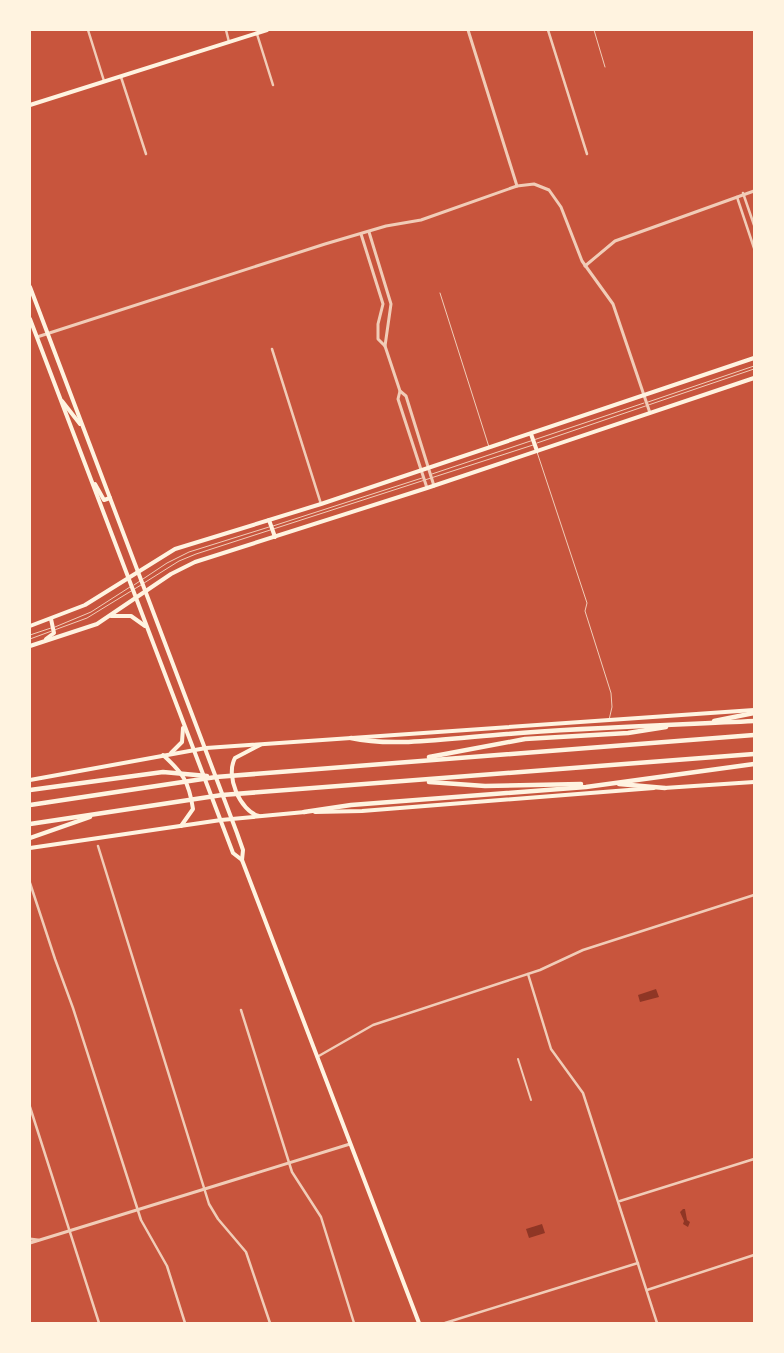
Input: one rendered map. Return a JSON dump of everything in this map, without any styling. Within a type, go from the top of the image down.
[{"type":"highway","points":[[404,761],[525,740],[628,733],[722,720],[754,711]]},
{"type":"highway","points":[[351,738],[366,741],[436,739],[559,730],[754,721]]},
{"type":"highway","points":[[30,805],[167,783],[265,772],[754,735]]},
{"type":"highway","points":[[30,824],[174,801],[273,791],[415,782],[754,754]]},
{"type":"highway","points":[[304,812],[351,805],[586,787],[754,764]]},
{"type":"highway","points":[[30,790],[163,772],[216,777]]},
{"type":"highway","points":[[415,782],[485,786],[613,784],[665,788]]},
{"type":"highway","points":[[30,838],[101,812]]},
{"type":"main road","points":[[30,105],[267,30]]},
{"type":"main road","points":[[30,287],[244,850],[242,860]]},
{"type":"main road","points":[[30,319],[192,750],[234,853],[242,860],[419,1323]]},
{"type":"main road","points":[[30,626],[85,605],[138,570],[175,549],[321,504],[754,358]]},
{"type":"main road","points":[[30,646],[97,624],[171,574],[195,562],[428,488],[754,378]]},
{"type":"main road","points":[[62,400],[67,404],[83,428]]},
{"type":"main road","points":[[531,434],[537,451]]},
{"type":"main road","points":[[88,473],[104,500],[110,498]]},
{"type":"main road","points":[[269,520],[275,537]]},
{"type":"main road","points":[[111,616],[131,616],[146,626]]},
{"type":"main road","points":[[45,641],[54,629],[51,619]]},
{"type":"main road","points":[[30,780],[162,754],[206,748],[754,711]]},
{"type":"main road","points":[[171,753],[182,742],[184,726]]},
{"type":"main road","points":[[262,744],[238,755],[231,768],[236,789],[245,807],[253,814],[263,816]]},
{"type":"main road","points":[[162,754],[185,778],[191,792],[193,809],[181,826]]},
{"type":"main road","points":[[30,848],[221,820],[304,812],[362,811],[754,782]]},
{"type":"street","points":[[88,30],[104,81]]},
{"type":"street","points":[[226,30],[229,42]]},
{"type":"street","points":[[468,30],[517,186]]},
{"type":"street","points":[[548,30],[587,154]]},
{"type":"street","points":[[257,33],[273,85]]},
{"type":"street","points":[[121,75],[146,154]]},
{"type":"street","points":[[36,337],[361,234],[421,220],[517,186],[534,184],[549,190],[561,207],[570,235],[585,266],[613,304],[650,414]]},
{"type":"street","points":[[585,266],[615,241],[743,193],[754,191]]},
{"type":"street","points":[[743,193],[754,225]]},
{"type":"street","points":[[736,196],[754,248]]},
{"type":"street","points":[[368,232],[391,304],[385,346],[400,392],[398,399],[428,488]]},
{"type":"street","points":[[361,234],[383,304],[378,332],[379,342],[385,346]]},
{"type":"street","points":[[368,257],[376,255]]},
{"type":"street","points":[[272,349],[321,504]]},
{"type":"street","points":[[400,392],[406,396],[434,486]]},
{"type":"street","points":[[98,846],[204,1189],[218,1219],[246,1252],[270,1323]]},
{"type":"street","points":[[30,883],[144,1227],[166,1266],[185,1323]]},
{"type":"street","points":[[317,1057],[373,1025],[528,974],[583,950],[754,895]]},
{"type":"street","points":[[528,974],[551,1049],[583,1093],[657,1323]]},
{"type":"street","points":[[241,1010],[289,1162],[298,1184],[321,1218],[354,1323]]},
{"type":"street","points":[[518,1060],[531,1100]]},
{"type":"street","points":[[30,1106],[100,1323]]},
{"type":"street","points":[[30,1243],[350,1144]]},
{"type":"street","points":[[619,1202],[754,1159]]},
{"type":"street","points":[[30,1239],[39,1240]]},
{"type":"street","points":[[646,1290],[754,1255]]},
{"type":"street","points":[[445,1323],[638,1263]]},
{"type":"lane","points":[[594,30],[605,67]]},
{"type":"lane","points":[[440,294],[489,447]]},
{"type":"lane","points":[[431,476],[754,366]]},
{"type":"lane","points":[[30,639],[91,612],[188,557],[754,369]]},
{"type":"lane","points":[[537,451],[587,603],[585,612],[611,693],[612,707],[608,720]]},
{"type":"lane","points":[[30,635],[87,618],[190,552],[272,528],[424,479]]},
{"type":"shaded area","points":[[656,989],[659,997],[640,1002],[638,995]]},
{"type":"shaded area","points":[[685,1209],[687,1220],[690,1222],[688,1227],[683,1224],[684,1221],[680,1212]]},
{"type":"shaded area","points":[[542,1224],[545,1233],[529,1238],[526,1229]]}]
